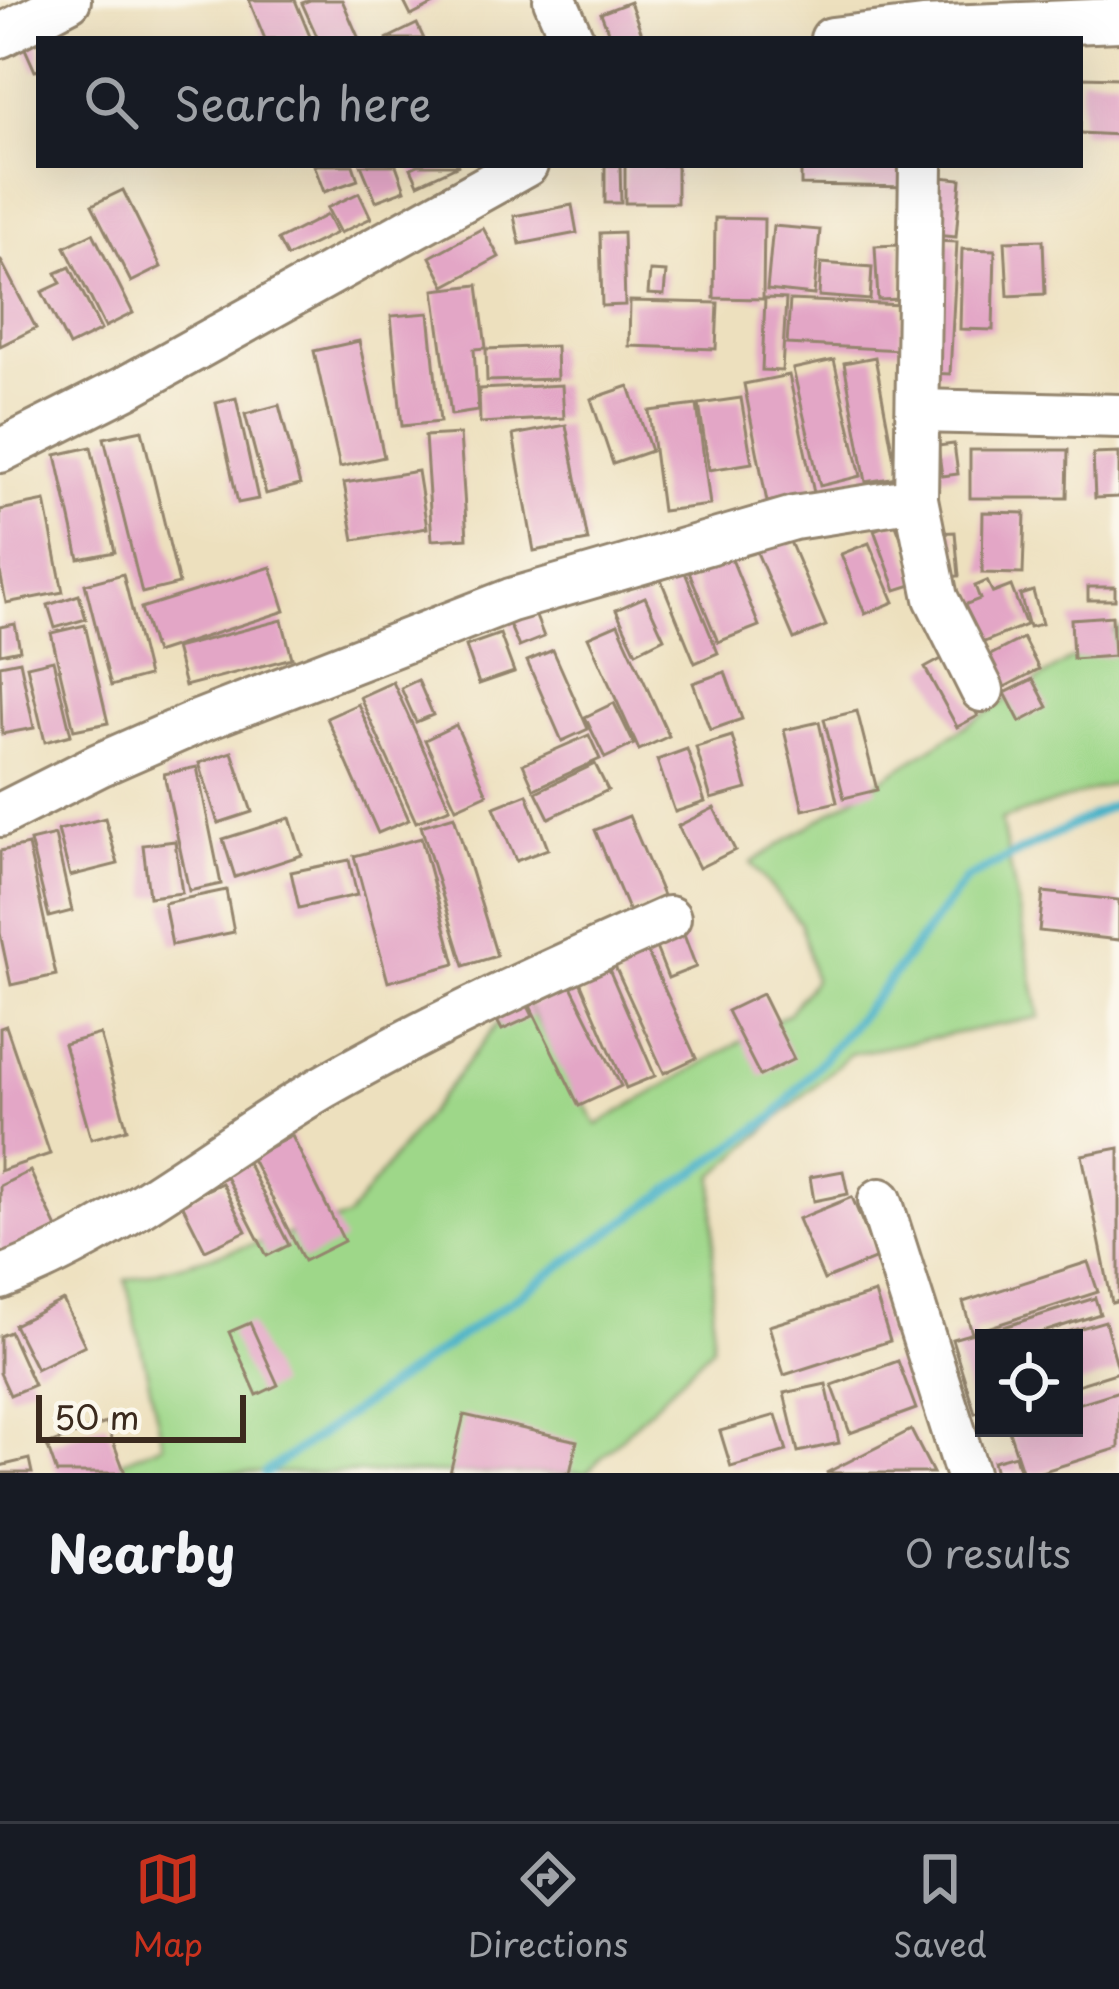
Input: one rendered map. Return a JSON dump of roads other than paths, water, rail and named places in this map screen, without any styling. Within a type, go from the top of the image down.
[{"type":"street","points":[[0,36],[69,0]]},
{"type":"street","points":[[555,0],[571,36]]},
{"type":"street","points":[[847,36],[918,22],[1119,20]]},
{"type":"street","points":[[0,451],[127,387],[521,168]]},
{"type":"street","points":[[921,168],[916,499],[936,598],[982,690]]},
{"type":"street","points":[[918,411],[1119,416]]},
{"type":"street","points":[[0,815],[197,722],[511,599],[794,518],[916,499]]},
{"type":"street","points":[[0,1278],[87,1241],[259,1126],[405,1043],[669,918]]},
{"type":"street","points":[[880,1200],[967,1473]]},
{"type":"waterway","points":[[265,1473],[774,1117],[881,991],[966,879],[1119,802]]}]
